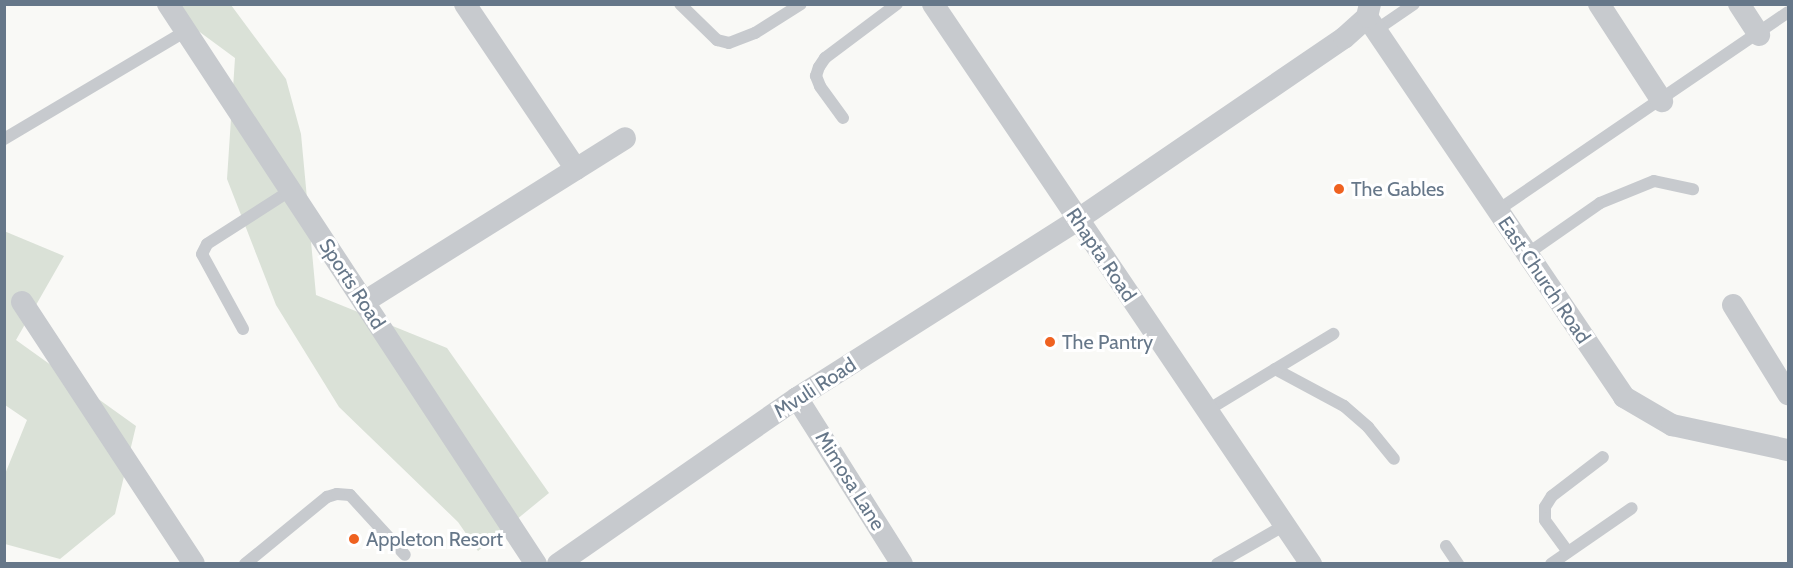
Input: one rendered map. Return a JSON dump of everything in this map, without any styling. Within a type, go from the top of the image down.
[{"type":"street","name":"Sports Road","points":[[168,4],[536,564]]},
{"type":"street","points":[[465,4],[576,169]]},
{"type":"street","name":"Rhapta Road","points":[[933,4],[1311,564]]},
{"type":"street","points":[[1599,4],[1662,101]]},
{"type":"street","points":[[1739,4],[1759,34]]},
{"type":"street","points":[[1077,220],[1344,38],[1371,17]]},
{"type":"street","name":"East Church Road","points":[[1371,17],[1624,397],[1650,416],[1672,425],[1788,450]]},
{"type":"street","points":[[364,302],[624,138]]},
{"type":"street","name":"Mvuli Road","points":[[558,564],[797,398],[1077,220]]},
{"type":"street","points":[[22,302],[194,564]]},
{"type":"street","points":[[1733,305],[1788,394]]},
{"type":"street","name":"Mimosa Lane","points":[[797,398],[902,564]]},
{"type":"lane","points":[[680,4],[717,40],[729,43],[755,33],[801,4]]},
{"type":"lane","points":[[843,118],[820,87],[816,76],[819,67],[825,58],[897,4]]},
{"type":"lane","points":[[1371,17],[1414,4]]},
{"type":"lane","points":[[1498,210],[1662,101],[1788,12]]},
{"type":"lane","points":[[4,139],[186,30]]},
{"type":"lane","points":[[1527,254],[1600,203],[1643,186],[1654,182],[1693,189]]},
{"type":"lane","points":[[243,329],[202,254],[207,244],[291,190]]},
{"type":"lane","points":[[1206,411],[1333,334]]},
{"type":"lane","points":[[1275,369],[1344,406],[1368,427],[1394,459]]},
{"type":"lane","points":[[1568,552],[1545,520],[1545,507],[1552,496],[1603,457]]},
{"type":"lane","points":[[245,564],[327,497],[337,494],[350,495],[405,555]]},
{"type":"lane","points":[[1551,564],[1632,508]]},
{"type":"lane","points":[[1217,564],[1285,525]]},
{"type":"lane","points":[[1446,546],[1458,564]]},
{"type":"shaded area","points":[[163,5],[231,5],[286,79],[301,134],[316,295],[447,348],[549,493],[478,551],[458,522],[339,407],[276,305],[227,179],[235,58]]},
{"type":"shaded area","points":[[4,231],[64,256],[16,340],[136,426],[115,514],[60,559],[5,544],[5,474],[27,420],[5,405]]},
{"type":"place","name":"The Gables","points":[[1339,189]]},
{"type":"place","name":"The Pantry","points":[[1050,342]]},
{"type":"place","name":"Appleton Resort","points":[[354,539]]}]
